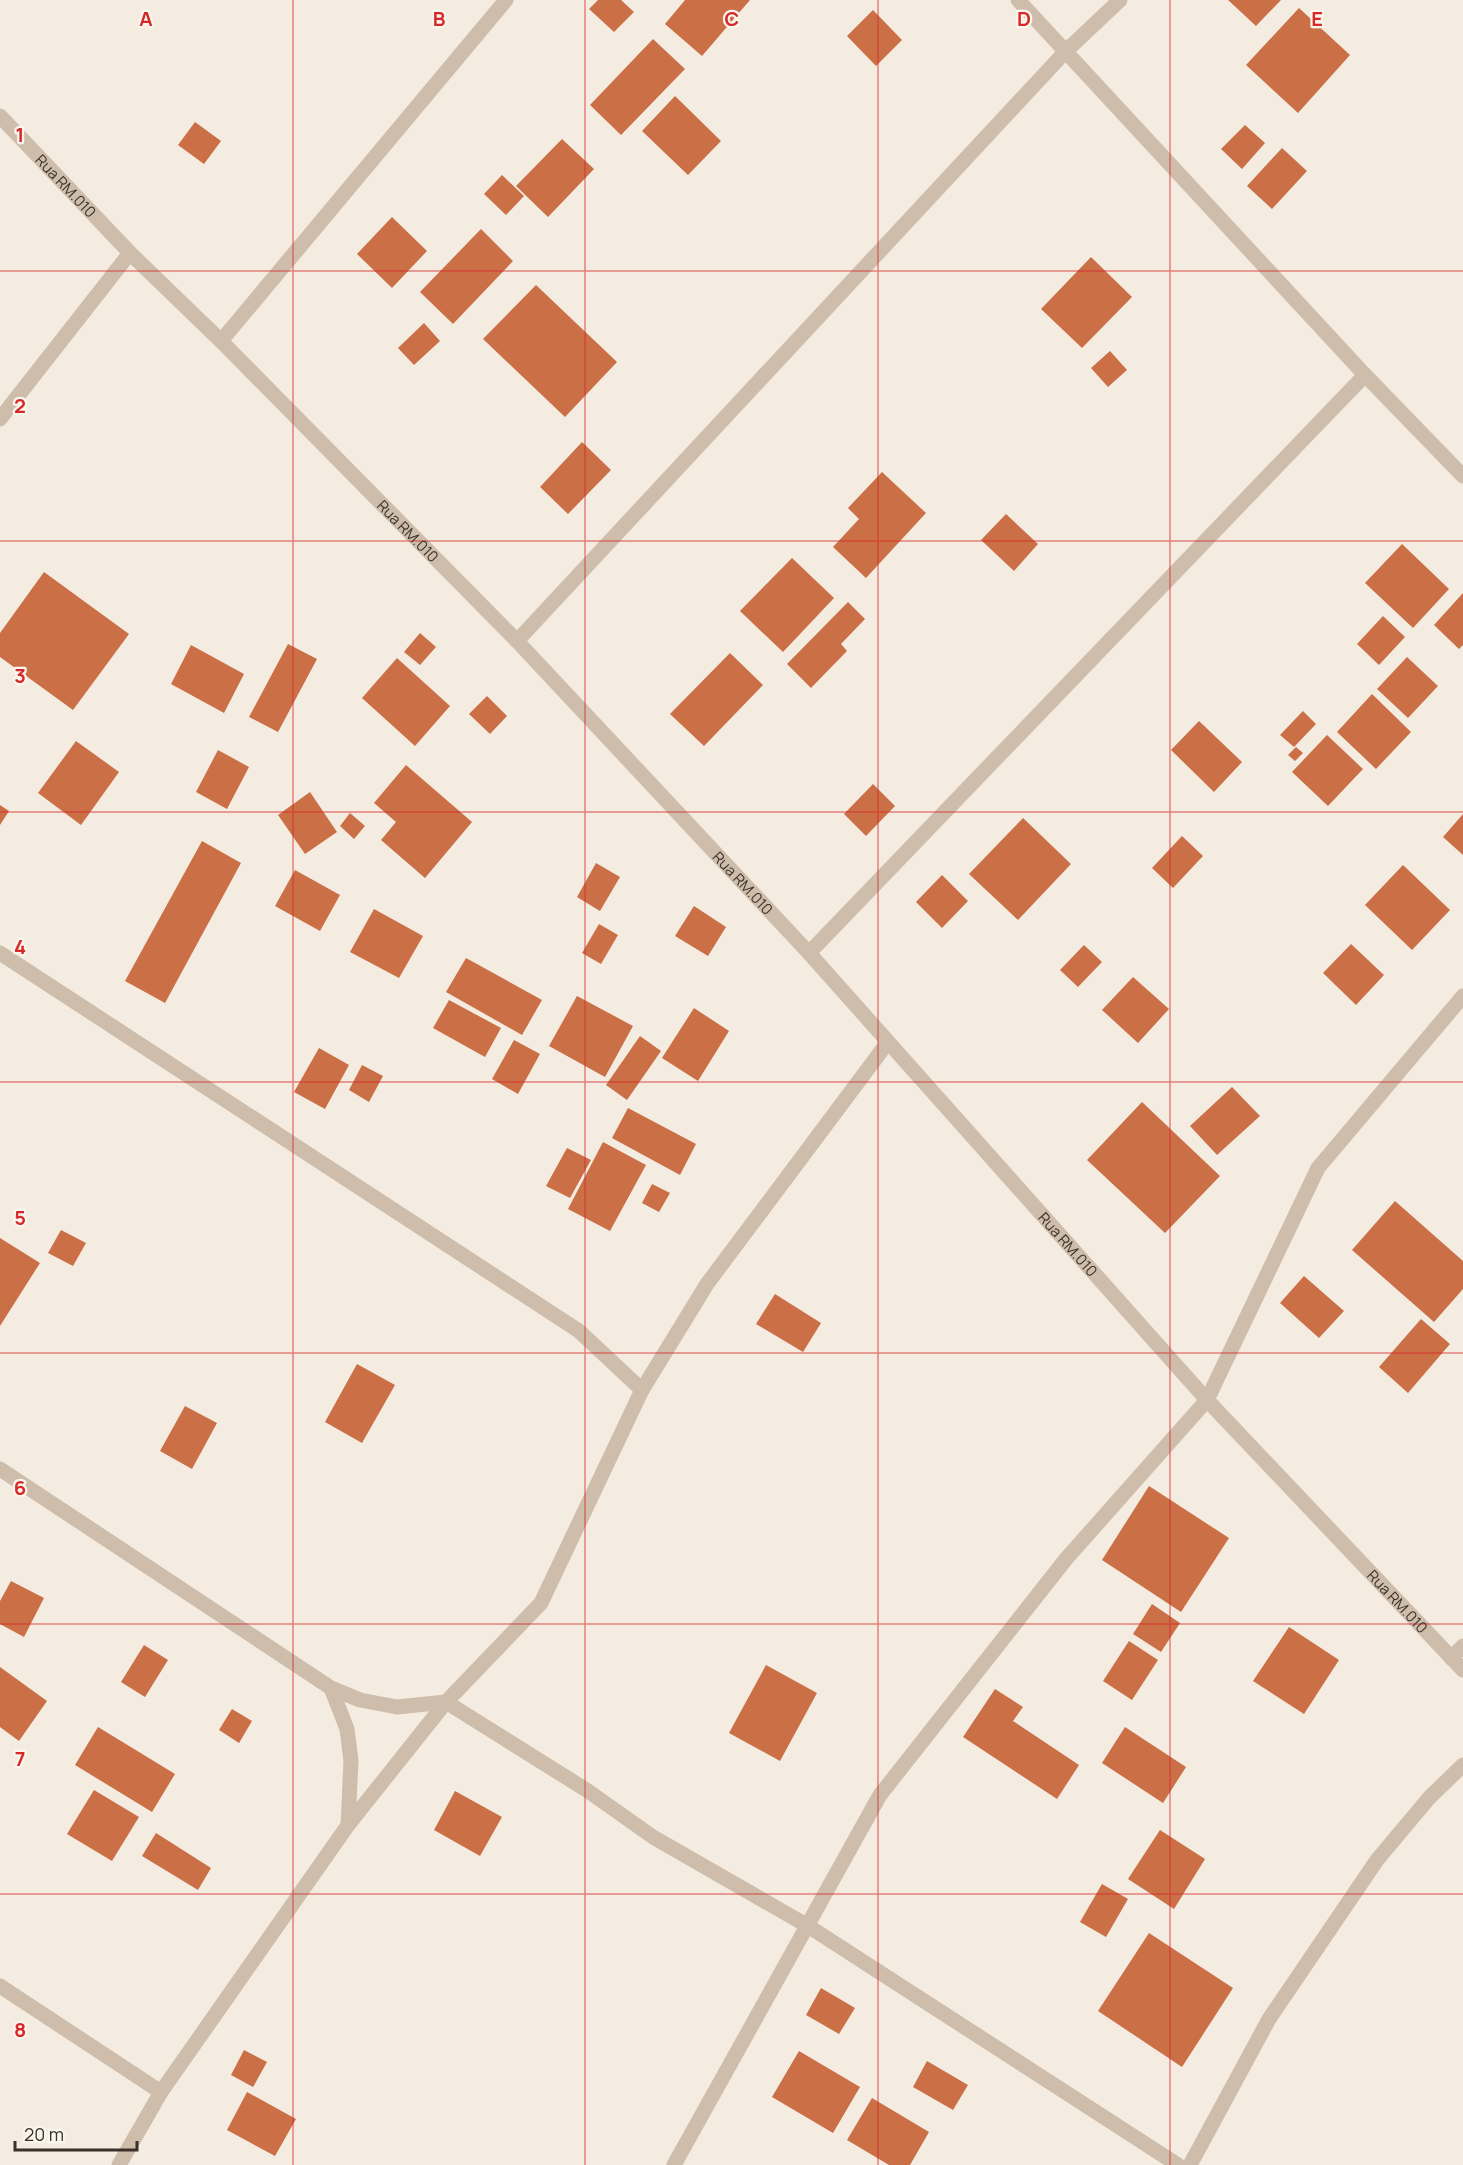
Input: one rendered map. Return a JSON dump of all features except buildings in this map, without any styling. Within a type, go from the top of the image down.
[{"type":"street","points":[[221,341],[506,0]]},
{"type":"street","points":[[1018,0],[1365,375],[1463,476]]},
{"type":"street","points":[[517,641],[1065,51],[1120,0]]},
{"type":"street","name":"Rua RM.010","points":[[0,116],[129,253],[221,341],[517,641],[809,953],[1206,1400],[1463,1670]]},
{"type":"street","points":[[0,419],[129,253]]},
{"type":"street","points":[[809,953],[1365,375]]},
{"type":"street","points":[[0,953],[579,1331],[642,1390]]},
{"type":"street","points":[[674,2165],[880,1795],[1066,1559],[1206,1400],[1318,1168],[1463,996]]},
{"type":"street","points":[[119,2165],[161,2092],[348,1826],[446,1702],[541,1603],[642,1390],[707,1284],[888,1042]]},
{"type":"street","points":[[0,1469],[331,1688],[360,1700],[397,1707],[446,1702],[588,1791],[653,1837],[808,1926],[1178,2165]]},
{"type":"street","points":[[1451,1658],[1463,1646]]},
{"type":"street","points":[[331,1688],[347,1729],[351,1761],[348,1826]]},
{"type":"street","points":[[1190,2165],[1269,2019],[1377,1860],[1429,1798],[1463,1765]]},
{"type":"street","points":[[0,1986],[161,2092]]}]
